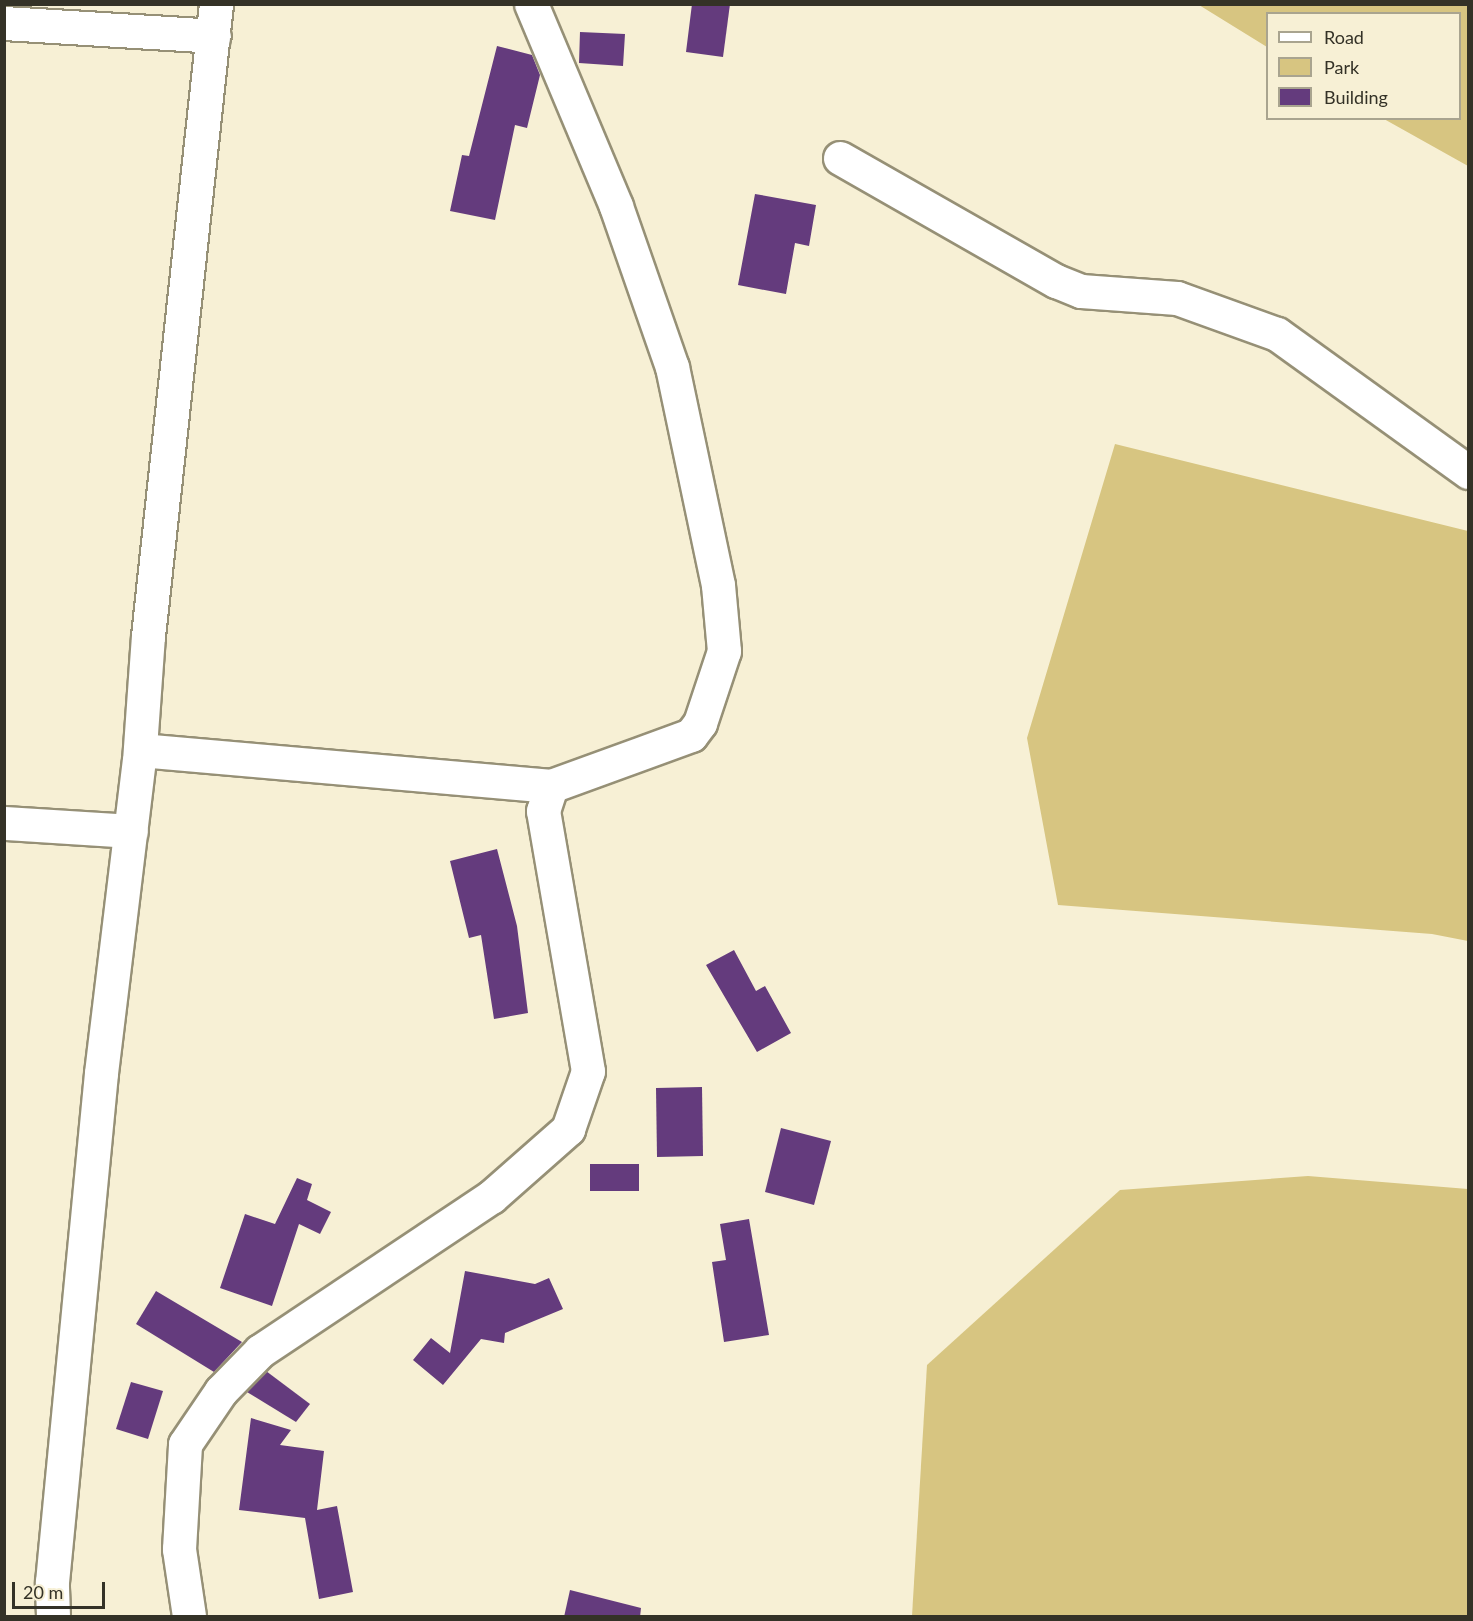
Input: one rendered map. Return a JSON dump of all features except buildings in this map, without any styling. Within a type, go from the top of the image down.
[{"type":"street","points":[[53,1617],[52,1582],[101,1073],[140,750],[148,636],[216,4]]},
{"type":"street","points":[[140,750],[551,786],[690,735],[700,723],[724,651],[718,585],[672,367],[616,206],[531,4]]},
{"type":"street","points":[[4,23],[214,36]]},
{"type":"street","points":[[840,158],[1056,281],[1081,291],[1177,298],[1277,334],[1468,472]]},
{"type":"street","points":[[189,1617],[179,1548],[185,1444],[221,1392],[260,1351],[492,1197],[568,1129],[588,1071],[543,811],[551,786]]},
{"type":"street","points":[[4,823],[131,831]]},
{"type":"green space","points":[[1199,5],[1468,5],[1468,166],[1386,120],[1461,120],[1461,12],[1266,12],[1266,46]]},
{"type":"green space","points":[[1115,444],[1468,531],[1468,941],[1432,934],[1058,905],[1027,738]]},
{"type":"green space","points":[[1308,1176],[1468,1189],[1468,1616],[912,1616],[927,1365],[1120,1190]]}]
